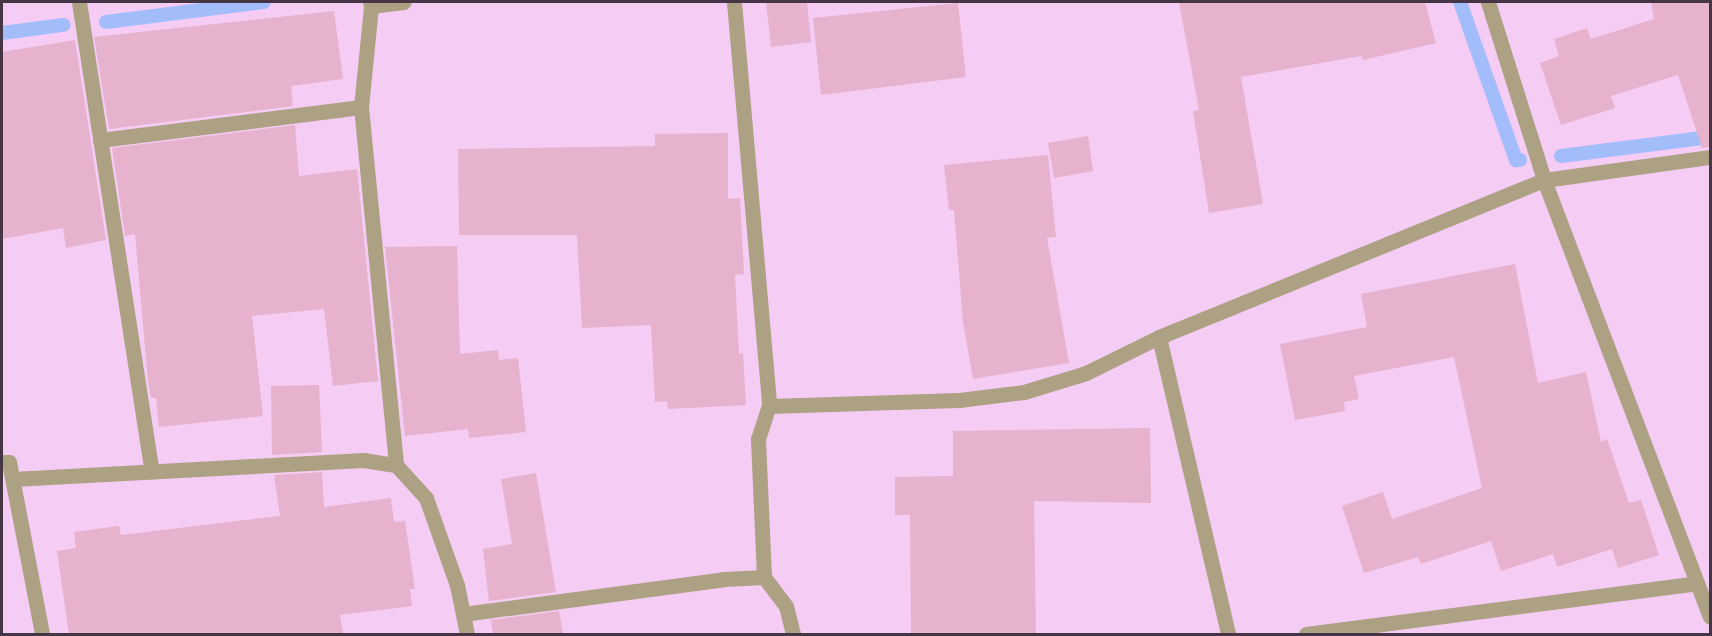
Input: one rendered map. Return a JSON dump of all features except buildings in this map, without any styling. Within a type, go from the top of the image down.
[{"type":"street","points":[[79,2],[152,471]]},
{"type":"street","points":[[404,2],[370,4],[361,107],[396,465],[426,498],[457,585],[467,634]]},
{"type":"street","points":[[734,2],[770,406],[758,439],[764,577],[786,606],[793,634]]},
{"type":"street","points":[[1488,2],[1544,180],[1710,617]]},
{"type":"street","points":[[100,140],[361,107]]},
{"type":"street","points":[[770,406],[959,400],[1024,392],[1086,373],[1159,338],[1544,180],[1710,157]]},
{"type":"street","points":[[1159,338],[1228,634]]},
{"type":"street","points":[[13,479],[363,460],[396,465]]},
{"type":"street","points":[[2,462],[9,462],[13,479],[42,634]]},
{"type":"street","points":[[463,614],[724,579],[764,577]]},
{"type":"street","points":[[1306,634],[1698,583]]},
{"type":"waterway","points":[[106,22],[264,2]]},
{"type":"waterway","points":[[1460,2],[1516,160],[1520,160]]},
{"type":"waterway","points":[[2,33],[63,25]]},
{"type":"waterway","points":[[1561,156],[1710,137]]}]
